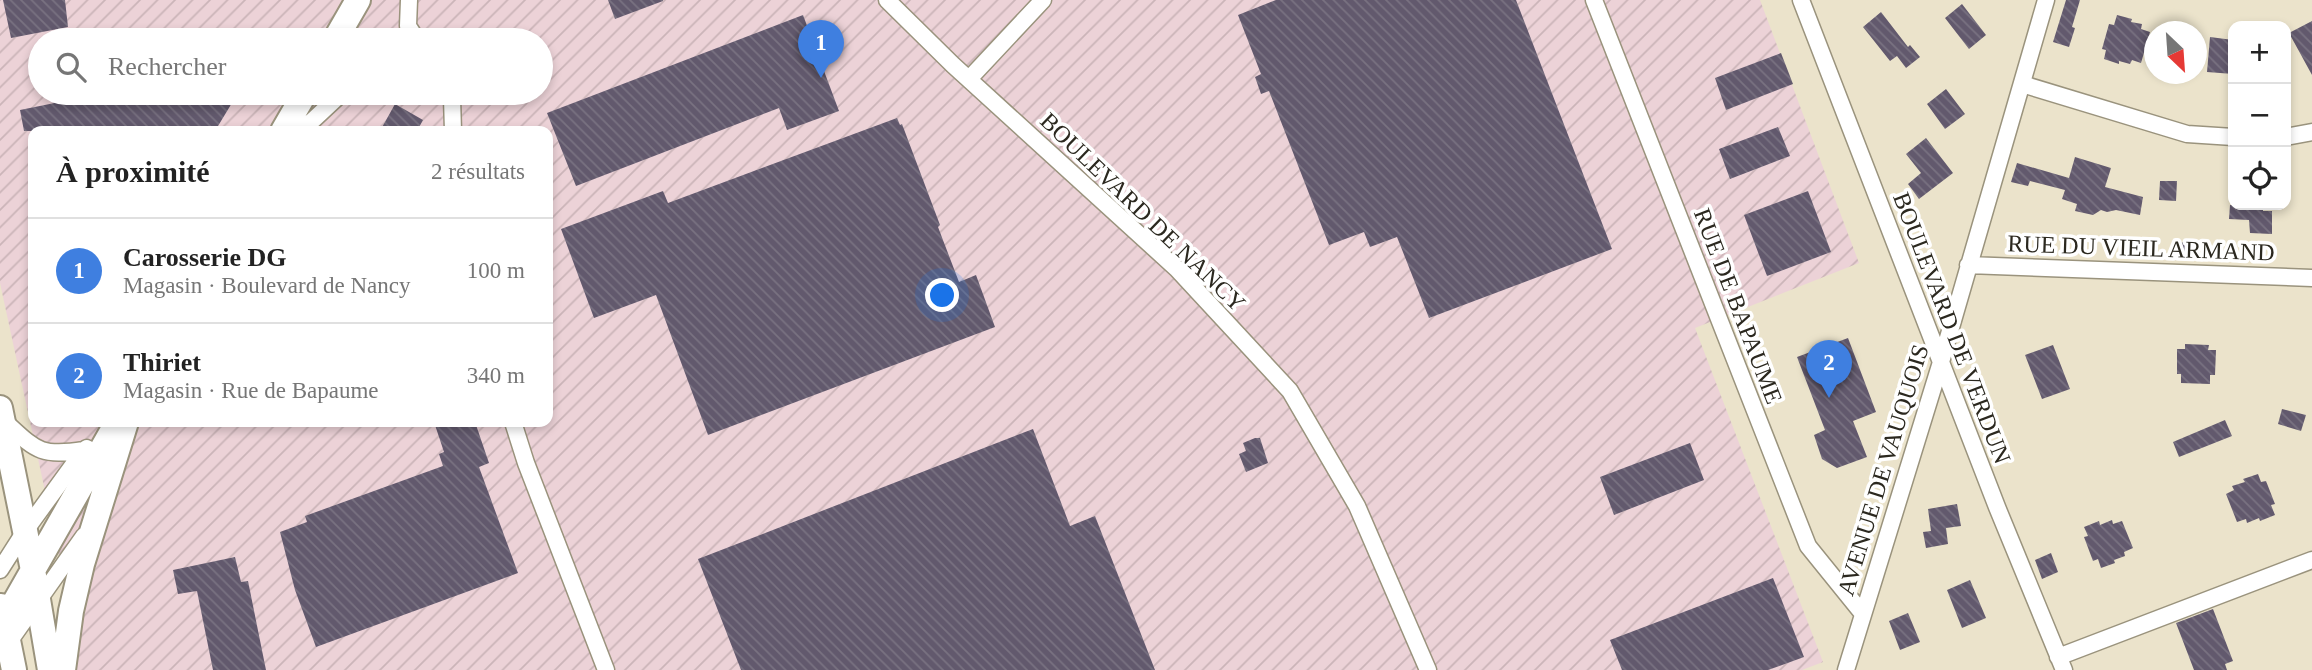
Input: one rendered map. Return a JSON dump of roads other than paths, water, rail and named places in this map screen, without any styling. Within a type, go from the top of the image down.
[{"type":"main road","points":[[343,28],[358,0]]},
{"type":"main road","points":[[286,126],[298,105]]},
{"type":"main road","points":[[1,414],[33,570],[50,670]]},
{"type":"main road","points":[[14,670],[3,628],[115,427]]},
{"type":"main road","points":[[63,670],[71,611],[95,520],[124,427]]},
{"type":"street","points":[[393,0],[399,3],[407,17]]},
{"type":"street","points":[[409,0],[407,17],[409,28]]},
{"type":"street","name":"BOULEVARD DE NANCY","points":[[887,0],[969,79],[1177,269],[1290,391],[1357,506],[1428,670]]},
{"type":"street","points":[[969,79],[1043,0]]},
{"type":"street","name":"RUE DE BAPAUME","points":[[1594,0],[1808,547],[1863,614]]},
{"type":"street","name":"BOULEVARD DE VERDUN","points":[[1801,0],[2061,664]]},
{"type":"street","name":"AVENUE DE VAUQUOIS","points":[[1846,670],[1941,362],[2046,0]]},
{"type":"street","points":[[2022,84],[2187,134],[2228,137]]},
{"type":"street","points":[[299,126],[311,122],[329,105]]},
{"type":"street","points":[[450,105],[452,126]]},
{"type":"street","points":[[2291,136],[2312,132]]},
{"type":"street","name":"RUE DU VIEIL ARMAND","points":[[1968,265],[2312,278]]},
{"type":"street","points":[[1,414],[35,449],[57,454],[84,450]]},
{"type":"street","points":[[0,570],[25,531],[104,427]]},
{"type":"street","points":[[515,427],[606,670]]},
{"type":"street","points":[[3,628],[38,603],[95,520]]},
{"type":"street","points":[[2061,664],[2312,560]]},
{"type":"place","name":"Carosserie DG","points":[[821,78]]},
{"type":"place","name":"Thiriet","points":[[1829,398]]}]
